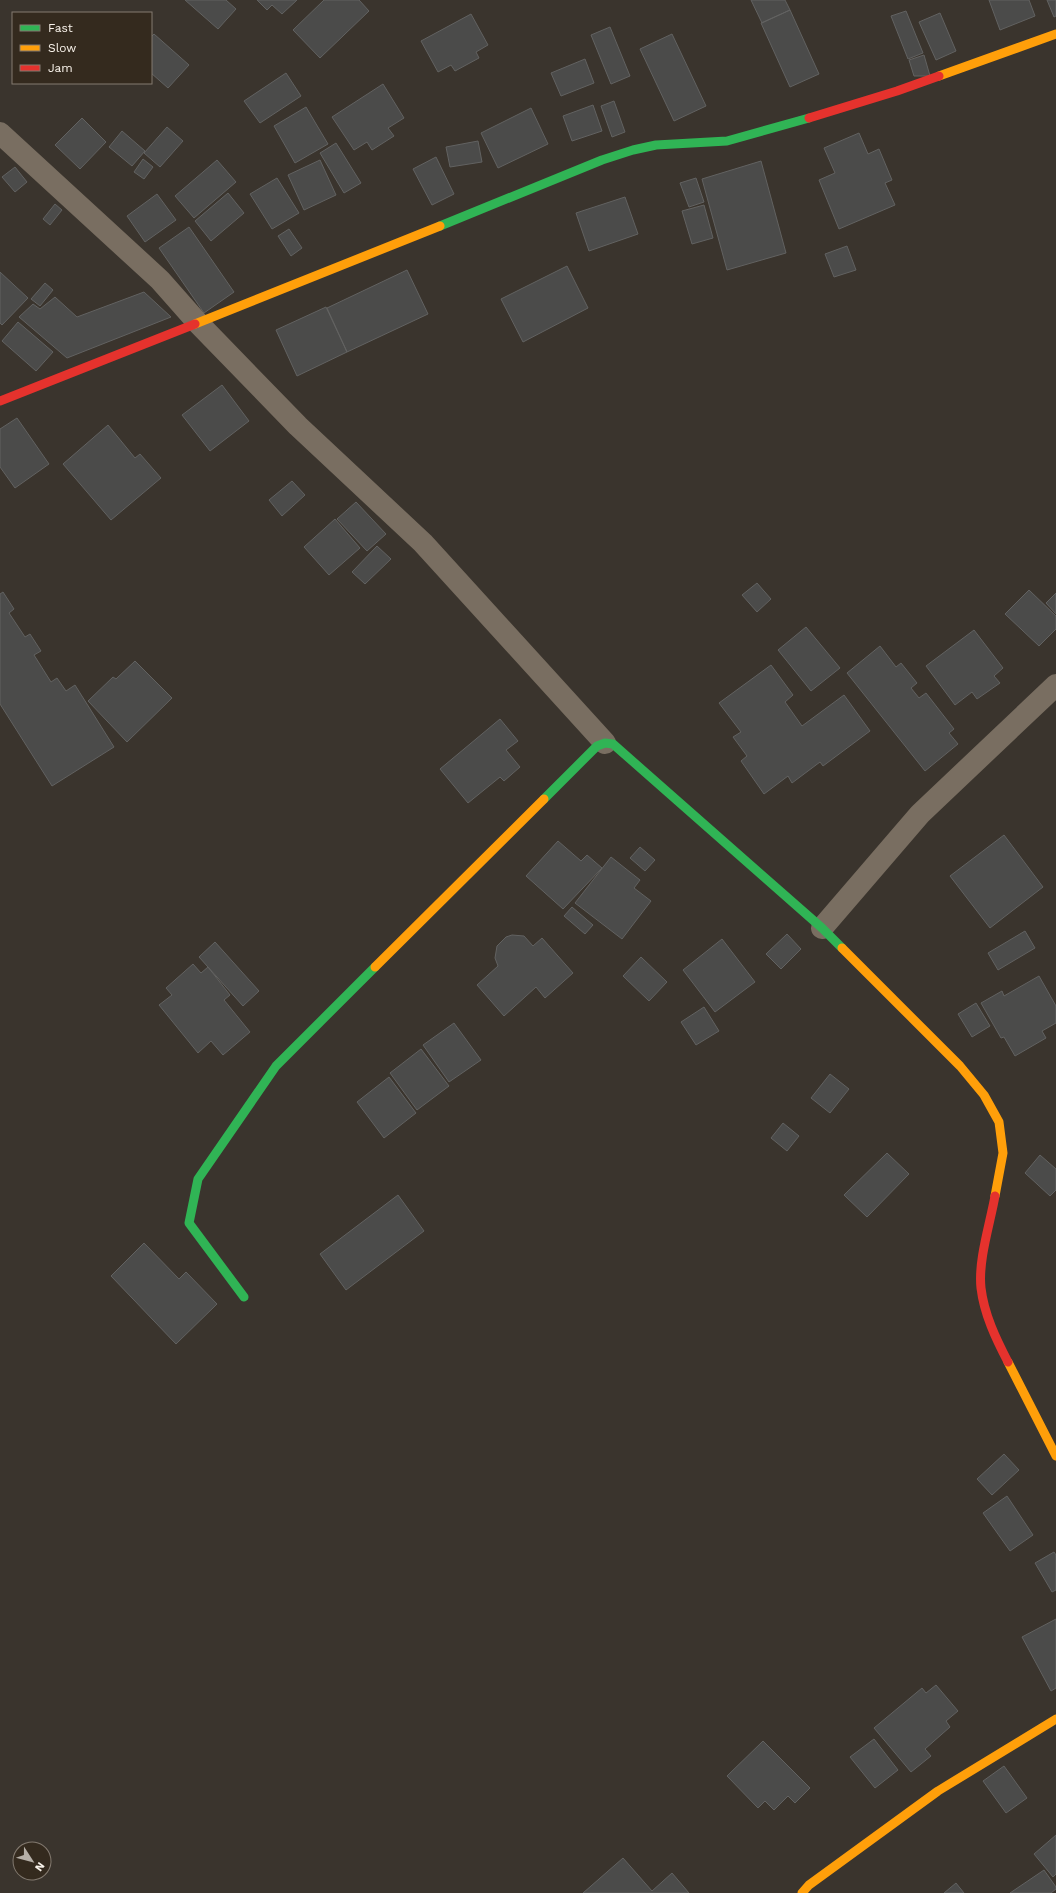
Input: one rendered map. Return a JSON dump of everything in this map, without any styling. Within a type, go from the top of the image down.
[{"type":"street","points":[[0,401],[358,260],[602,160],[633,150],[656,145],[727,141],[752,135],[898,91],[1056,34]]},
{"type":"street","points":[[0,133],[160,280],[198,323],[298,426],[423,543],[605,743]]},
{"type":"street","points":[[822,928],[920,814],[1056,685]]},
{"type":"street","points":[[244,1297],[189,1223],[198,1178],[276,1066],[597,746],[605,743],[613,744],[822,928],[960,1066],[984,1095],[998,1122],[1003,1152],[982,1263],[981,1287],[994,1334],[1056,1456]]},
{"type":"street","points":[[802,1893],[809,1885],[938,1791],[1056,1719]]},
{"type":"building","points":[[185,0],[226,0],[236,9],[218,29]]},
{"type":"building","points":[[257,0],[297,0],[282,14],[272,5],[267,10]]},
{"type":"building","points":[[324,0],[359,0],[369,11],[320,58],[293,30]]},
{"type":"building","points":[[751,0],[785,0],[790,10],[762,23]]},
{"type":"building","points":[[989,0],[1029,0],[1035,16],[1000,30]]},
{"type":"building","points":[[1047,0],[1056,0],[1056,16],[1054,17]]},
{"type":"building","points":[[790,10],[819,74],[790,87],[761,23]]},
{"type":"building","points":[[906,11],[923,53],[908,59],[891,16]]},
{"type":"building","points":[[940,13],[956,51],[936,60],[919,22]]},
{"type":"building","points":[[471,14],[488,45],[476,52],[479,58],[455,71],[451,65],[438,72],[421,41]]},
{"type":"building","points":[[610,27],[630,76],[611,84],[591,35]]},
{"type":"building","points":[[154,34],[189,65],[168,88],[152,74],[152,36]]},
{"type":"building","points":[[672,34],[706,106],[674,121],[640,49]]},
{"type":"building","points":[[924,55],[930,76],[914,76],[909,60]]},
{"type":"building","points":[[585,59],[594,83],[561,96],[551,73]]},
{"type":"building","points":[[286,73],[301,96],[260,123],[244,101]]},
{"type":"building","points":[[383,84],[404,118],[388,128],[394,136],[372,150],[367,142],[354,150],[332,117]]},
{"type":"building","points":[[614,101],[625,132],[612,137],[601,106]]},
{"type":"building","points":[[593,105],[602,131],[572,141],[563,116]]},
{"type":"building","points":[[306,107],[328,144],[295,163],[274,126]]},
{"type":"building","points":[[531,108],[548,144],[498,168],[481,133]]},
{"type":"building","points":[[82,118],[106,142],[80,169],[55,145]]},
{"type":"building","points":[[167,127],[183,141],[160,167],[144,153]]},
{"type":"building","points":[[122,131],[145,151],[132,166],[109,147]]},
{"type":"building","points":[[859,133],[868,154],[879,149],[892,180],[885,183],[895,205],[839,229],[819,180],[835,173],[824,148]]},
{"type":"building","points":[[478,141],[482,162],[450,167],[446,147]]},
{"type":"building","points":[[336,143],[361,183],[344,193],[320,153]]},
{"type":"building","points":[[436,157],[454,194],[432,205],[413,169]]},
{"type":"building","points":[[143,159],[153,167],[144,179],[134,172]]},
{"type":"building","points":[[217,160],[236,182],[194,218],[175,196]]},
{"type":"building","points":[[320,160],[336,195],[304,210],[288,175]]},
{"type":"building","points":[[761,161],[786,253],[727,270],[702,179]]},
{"type":"building","points":[[15,167],[27,182],[15,192],[2,177]]},
{"type":"building","points":[[277,178],[299,213],[272,229],[250,194]]},
{"type":"building","points":[[696,178],[704,202],[689,207],[680,183]]},
{"type":"building","points":[[228,193],[244,213],[211,241],[195,221]]},
{"type":"building","points":[[157,194],[176,220],[145,242],[127,216]]},
{"type":"building","points":[[625,197],[638,234],[589,251],[576,213]]},
{"type":"building","points":[[55,204],[62,210],[50,225],[43,219]]},
{"type":"building","points":[[704,205],[713,238],[692,244],[682,211]]},
{"type":"building","points":[[189,227],[234,292],[204,313],[159,248]]},
{"type":"building","points":[[289,229],[302,248],[291,256],[278,236]]},
{"type":"building","points":[[847,246],[856,270],[834,277],[825,254]]},
{"type":"building","points":[[567,266],[588,308],[523,342],[501,299]]},
{"type":"building","points":[[407,270],[428,314],[347,352],[327,308]]},
{"type":"building","points":[[0,272],[28,298],[2,325],[0,323]]},
{"type":"building","points":[[45,283],[53,290],[40,306],[31,299]]},
{"type":"building","points":[[144,292],[171,317],[67,358],[19,317],[33,304],[40,309],[55,297],[77,317]]},
{"type":"building","points":[[326,307],[347,352],[297,376],[276,330]]},
{"type":"building","points":[[18,322],[53,352],[36,371],[2,341]]},
{"type":"building","points":[[222,385],[249,421],[210,451],[182,415]]},
{"type":"building","points":[[17,418],[49,464],[15,488],[0,467],[0,429]]},
{"type":"building","points":[[108,425],[135,458],[140,454],[161,478],[111,520],[63,464]]},
{"type":"building","points":[[292,481],[305,495],[282,516],[269,500]]},
{"type":"building","points":[[356,502],[386,534],[367,551],[337,519]]},
{"type":"building","points":[[335,519],[360,548],[329,575],[304,547]]},
{"type":"building","points":[[377,546],[391,559],[365,584],[352,572]]},
{"type":"building","points":[[757,583],[771,599],[757,612],[742,595]]},
{"type":"building","points":[[1029,590],[1056,616],[1056,629],[1039,646],[1005,614]]},
{"type":"building","points":[[3,592],[14,609],[9,613],[25,637],[30,634],[41,651],[34,655],[51,682],[57,678],[66,691],[75,685],[114,747],[52,786],[0,704],[0,594]]},
{"type":"building","points":[[1056,593],[1056,614],[1046,603]]},
{"type":"building","points":[[806,627],[840,668],[811,691],[778,650]]},
{"type":"building","points":[[974,630],[1003,668],[994,676],[1000,683],[977,699],[972,692],[955,705],[926,666]]},
{"type":"building","points":[[880,646],[896,667],[901,663],[917,683],[911,688],[919,698],[926,693],[954,729],[949,733],[958,744],[925,771],[847,673]]},
{"type":"building","points":[[135,661],[172,698],[127,742],[88,701],[113,677],[116,679]]},
{"type":"building","points":[[771,665],[793,695],[785,702],[802,726],[844,695],[870,731],[823,766],[820,762],[792,783],[788,776],[764,794],[741,761],[747,756],[733,737],[741,732],[719,703]]},
{"type":"building","points":[[500,719],[518,741],[506,750],[520,767],[504,781],[500,777],[468,803],[440,769]]},
{"type":"building","points":[[1004,835],[1043,887],[990,928],[950,876]]},
{"type":"building","points":[[558,841],[581,861],[587,855],[602,868],[563,909],[526,876]]},
{"type":"building","points":[[640,847],[655,860],[645,871],[630,858]]},
{"type":"building","points":[[611,857],[640,880],[634,888],[651,901],[622,939],[575,903]]},
{"type":"building","points":[[572,907],[593,925],[585,934],[564,916]]},
{"type":"building","points":[[1025,931],[1035,948],[998,970],[988,953]]},
{"type":"building","points":[[787,934],[801,949],[781,969],[766,954]]},
{"type":"building","points":[[512,935],[524,936],[533,946],[542,938],[573,973],[545,998],[536,987],[504,1016],[477,985],[498,966],[495,958],[497,946],[506,937]]},
{"type":"building","points":[[722,939],[755,982],[715,1012],[683,970]]},
{"type":"building","points":[[215,942],[259,991],[243,1006],[199,957]]},
{"type":"building","points":[[641,957],[667,982],[649,1001],[623,976]]},
{"type":"building","points":[[193,964],[201,973],[208,967],[230,995],[224,1000],[250,1032],[223,1055],[211,1041],[198,1053],[159,1005],[172,995],[166,988]]},
{"type":"building","points":[[1039,976],[1056,1006],[1056,1023],[1042,1031],[1046,1038],[1015,1056],[1004,1037],[1001,1038],[981,1003],[1002,991],[1004,996]]},
{"type":"building","points":[[976,1003],[990,1026],[972,1037],[958,1014]]},
{"type":"building","points":[[704,1007],[719,1031],[696,1045],[681,1022]]},
{"type":"building","points":[[454,1023],[481,1060],[449,1082],[423,1045]]},
{"type":"building","points":[[421,1049],[449,1086],[417,1110],[390,1073]]},
{"type":"building","points":[[830,1074],[849,1089],[830,1113],[811,1098]]},
{"type":"building","points":[[389,1077],[416,1113],[384,1138],[357,1102]]},
{"type":"building","points":[[783,1123],[799,1136],[787,1151],[771,1138]]},
{"type":"building","points":[[887,1153],[909,1174],[867,1217],[844,1195]]},
{"type":"building","points":[[1040,1155],[1056,1169],[1056,1190],[1050,1196],[1025,1173]]},
{"type":"building","points":[[398,1195],[424,1231],[346,1290],[320,1254]]},
{"type":"building","points":[[144,1243],[179,1279],[186,1272],[217,1304],[176,1344],[111,1276]]},
{"type":"building","points":[[1004,1454],[1019,1470],[992,1495],[977,1479]]},
{"type":"building","points":[[1007,1496],[1033,1535],[1010,1551],[983,1513]]},
{"type":"building","points":[[1054,1552],[1056,1555],[1056,1590],[1052,1592],[1035,1563]]},
{"type":"building","points":[[1056,1619],[1056,1688],[1051,1691],[1022,1637]]},
{"type":"building","points":[[936,1685],[958,1711],[946,1721],[950,1727],[925,1749],[931,1756],[911,1772],[874,1728],[922,1688],[926,1693]]},
{"type":"building","points":[[874,1739],[898,1770],[875,1788],[850,1757]]},
{"type":"building","points":[[763,1741],[810,1788],[795,1803],[788,1796],[774,1810],[765,1801],[758,1808],[727,1776]]},
{"type":"building","points":[[1004,1766],[1027,1798],[1006,1813],[983,1781]]},
{"type":"building","points":[[1056,1835],[1056,1874],[1053,1877],[1034,1854]]},
{"type":"building","points":[[623,1858],[652,1891],[672,1873],[689,1893],[583,1893]]},
{"type":"building","points":[[1044,1870],[1056,1887],[1056,1889],[1051,1893],[1010,1893]]},
{"type":"building","points":[[956,1883],[964,1893],[944,1893]]},
{"type":"traffic: fast","points":[[440,226],[602,160],[633,150],[656,145],[727,141],[809,118]]},
{"type":"traffic: fast","points":[[544,799],[597,746],[605,743],[613,744],[822,928],[842,948]]},
{"type":"traffic: fast","points":[[244,1297],[189,1223],[198,1179],[276,1066],[375,967]]},
{"type":"traffic: slow","points":[[939,76],[1056,34]]},
{"type":"traffic: slow","points":[[195,324],[440,226]]},
{"type":"traffic: slow","points":[[375,967],[544,799]]},
{"type":"traffic: slow","points":[[842,948],[960,1066],[984,1095],[999,1122],[1003,1153],[995,1196]]},
{"type":"traffic: slow","points":[[1008,1362],[1056,1456]]},
{"type":"traffic: slow","points":[[802,1893],[809,1885],[938,1791],[1056,1719]]},
{"type":"traffic: jam","points":[[809,118],[897,91],[939,76]]},
{"type":"traffic: jam","points":[[0,401],[195,324]]},
{"type":"traffic: jam","points":[[995,1196],[981,1266],[981,1288],[988,1317],[1008,1362]]}]
